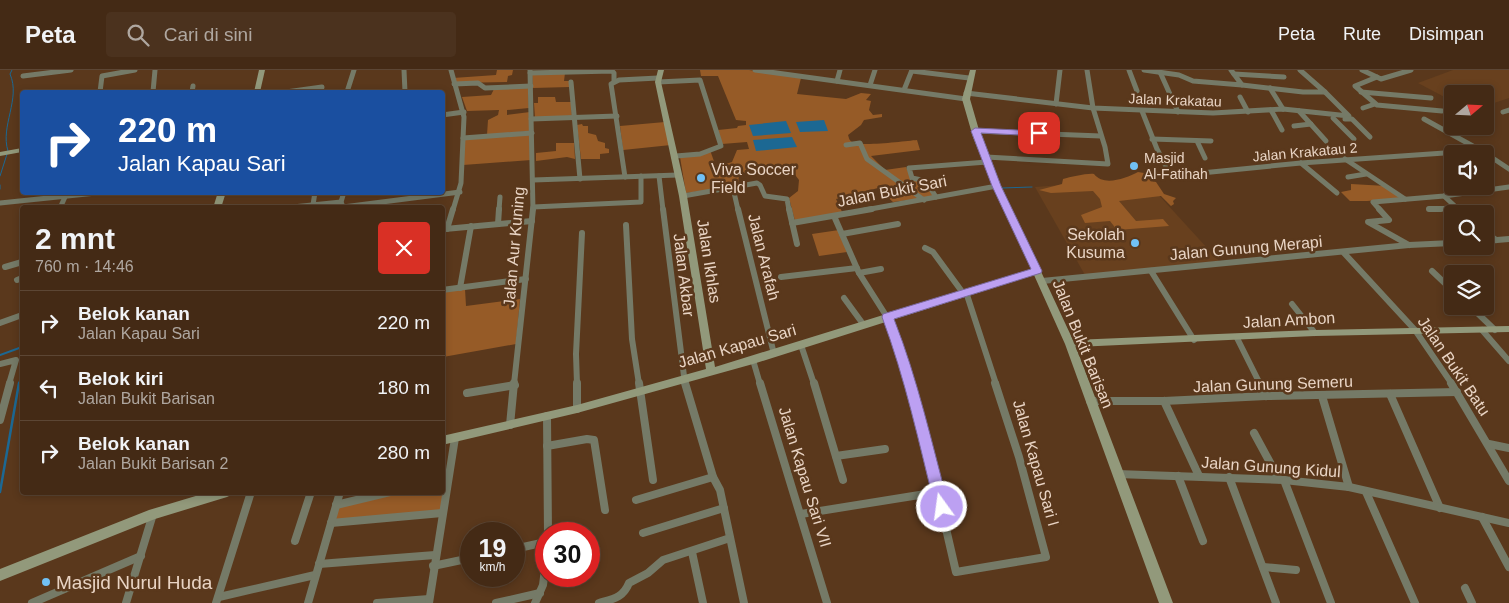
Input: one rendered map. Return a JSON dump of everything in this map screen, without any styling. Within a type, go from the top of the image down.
[{"type":"main road","points":[[257,90],[262,70]]},
{"type":"main road","name":"Jalan Bukit Barisan","points":[[971,74],[966,96],[975,131],[997,186],[1070,344],[1166,603]]},
{"type":"main road","name":"Jalan Ikhlas","points":[[659,77],[676,156],[711,370]]},
{"type":"main road","points":[[2,154],[20,150]]},
{"type":"main road","name":"Jalan Kapau Sari","points":[[445,440],[547,416],[774,354],[964,292],[1037,271]]},
{"type":"main road","name":"Jalan Ambon","points":[[1070,344],[1194,340],[1314,333],[1509,329]]},
{"type":"main road","points":[[4,573],[202,496]]},
{"type":"street","points":[[23,76],[70,70]]},
{"type":"street","points":[[100,90],[102,76],[135,70]]},
{"type":"street","points":[[153,90],[155,70]]},
{"type":"street","points":[[349,90],[354,70]]},
{"type":"street","points":[[404,70],[406,90]]},
{"type":"street","points":[[451,70],[464,112],[460,192],[445,229],[532,221]]},
{"type":"street","name":"Jalan Krakatau","points":[[755,70],[777,71],[904,90],[1094,108],[1213,113],[1283,109],[1349,116],[1325,92]]},
{"type":"street","points":[[804,76],[807,70]]},
{"type":"street","points":[[836,81],[840,70]]},
{"type":"street","points":[[870,85],[875,70]]},
{"type":"street","points":[[904,90],[912,70],[971,74]]},
{"type":"street","points":[[1056,104],[1060,70]]},
{"type":"street","points":[[936,197],[926,181],[912,178],[909,168],[986,159],[1108,164],[1087,70]]},
{"type":"street","points":[[1129,70],[1137,92]]},
{"type":"street","points":[[1144,70],[1178,74],[1193,81],[1325,92]]},
{"type":"street","points":[[1300,70],[1325,92]]},
{"type":"street","points":[[1362,70],[1384,78],[1411,70]]},
{"type":"street","points":[[530,72],[612,71],[614,73],[614,81]]},
{"type":"street","name":"Jalan Aur Kuning","points":[[510,425],[533,207],[530,72]]},
{"type":"street","points":[[1160,72],[1178,112]]},
{"type":"street","points":[[1232,72],[1242,85]]},
{"type":"street","points":[[1232,72],[1284,76]]},
{"type":"street","points":[[625,177],[617,116],[610,84],[614,81],[659,77],[700,80],[721,146],[700,154],[676,156]]},
{"type":"street","points":[[1375,104],[1355,86],[1377,77]]},
{"type":"street","points":[[571,82],[580,179]]},
{"type":"street","points":[[454,84],[478,83],[485,88],[531,86]]},
{"type":"street","points":[[300,90],[322,87]]},
{"type":"street","points":[[1270,88],[1283,109]]},
{"type":"street","points":[[1361,92],[1431,98]]},
{"type":"street","points":[[1240,97],[1248,112]]},
{"type":"street","points":[[1363,108],[1375,104],[1442,110]]},
{"type":"street","points":[[1271,110],[1282,130]]},
{"type":"street","name":"Jalan Krakatau 2","points":[[1142,111],[1152,139],[1171,176],[1345,159],[1444,153]]},
{"type":"street","points":[[1299,111],[1326,141]]},
{"type":"street","points":[[445,115],[464,112]]},
{"type":"street","points":[[1213,113],[1214,120]]},
{"type":"street","points":[[532,119],[617,116]]},
{"type":"street","points":[[1304,117],[1352,119],[1370,137]]},
{"type":"street","points":[[1333,118],[1354,139]]},
{"type":"street","points":[[1424,119],[1471,145]]},
{"type":"street","points":[[1294,126],[1311,124]]},
{"type":"street","points":[[975,131],[1101,136]]},
{"type":"street","points":[[463,138],[532,132]]},
{"type":"street","points":[[1152,139],[1211,141]]},
{"type":"street","points":[[1197,141],[1205,158]]},
{"type":"street","points":[[846,145],[860,144],[867,159],[924,200]]},
{"type":"street","points":[[1345,159],[1366,174],[1389,186],[1405,199]]},
{"type":"street","points":[[1494,159],[1509,169]]},
{"type":"street","points":[[1301,163],[1337,193]]},
{"type":"street","points":[[1348,177],[1366,174]]},
{"type":"street","points":[[533,180],[678,175]]},
{"type":"street","points":[[533,207],[641,202],[641,176]]},
{"type":"street","name":"Jalan Akbar","points":[[659,176],[684,378],[713,477],[720,490],[744,603]]},
{"type":"street","points":[[683,196],[757,183],[765,196],[788,199],[797,244]]},
{"type":"street","name":"Jalan Bukit Sari","points":[[792,223],[997,186]]},
{"type":"street","points":[[1368,222],[1389,220],[1374,204],[1374,201],[1444,196],[1509,187]]},
{"type":"street","name":"Jalan Arafah","points":[[733,188],[774,354]]},
{"type":"street","points":[[445,193],[460,192]]},
{"type":"street","points":[[0,202],[86,195]]},
{"type":"street","points":[[315,195],[313,205],[341,202]]},
{"type":"street","points":[[342,205],[343,195]]},
{"type":"street","points":[[357,205],[416,195]]},
{"type":"street","points":[[1444,196],[1453,205]]},
{"type":"street","points":[[62,205],[66,197]]},
{"type":"street","points":[[498,224],[500,197]]},
{"type":"street","points":[[1429,209],[1444,208]]},
{"type":"street","points":[[801,514],[938,492],[900,349],[887,317],[858,270],[834,216]]},
{"type":"street","points":[[1360,217],[1409,245]]},
{"type":"street","points":[[626,224],[632,339],[653,480]]},
{"type":"street","points":[[842,234],[898,224]]},
{"type":"street","points":[[460,288],[471,226]]},
{"type":"street","points":[[577,408],[576,354],[582,233]]},
{"type":"street","points":[[1496,240],[1509,239]]},
{"type":"street","name":"Jalan Gunung Merapi","points":[[1042,281],[1344,253],[1409,245],[1444,243]]},
{"type":"street","points":[[925,248],[933,252],[964,292]]},
{"type":"street","name":"Jalan Bukit Batu","points":[[1344,253],[1415,330],[1457,392],[1509,481]]},
{"type":"street","points":[[5,267],[20,263]]},
{"type":"street","points":[[781,277],[881,269]]},
{"type":"street","points":[[1151,271],[1194,340]]},
{"type":"street","points":[[1432,271],[1444,282]]},
{"type":"street","points":[[445,290],[526,279]]},
{"type":"street","name":"Jalan Kapau Sari I","points":[[938,492],[956,572],[1046,557],[1019,457],[964,292]]},
{"type":"street","points":[[844,298],[863,324]]},
{"type":"street","points":[[1292,304],[1314,333]]},
{"type":"street","points":[[1480,315],[1496,330]]},
{"type":"street","points":[[0,323],[20,317]]},
{"type":"street","points":[[1482,330],[1509,361]]},
{"type":"street","points":[[1237,338],[1266,396]]},
{"type":"street","points":[[801,345],[843,480]]},
{"type":"street","points":[[0,364],[16,360],[0,420]]},
{"type":"street","name":"Jalan Kapau Sari VII","points":[[753,360],[827,603]]},
{"type":"street","points":[[467,393],[515,384]]},
{"type":"street","name":"Jalan Gunung Semeru","points":[[1090,401],[1164,401],[1266,396],[1457,392]]},
{"type":"street","points":[[1390,394],[1440,508]]},
{"type":"street","points":[[1322,396],[1349,487]]},
{"type":"street","points":[[1164,401],[1199,476]]},
{"type":"street","points":[[547,416],[548,522]]},
{"type":"street","points":[[1254,433],[1281,480],[1331,603]]},
{"type":"street","points":[[445,480],[455,438]]},
{"type":"street","points":[[547,446],[587,439],[594,440],[604,510]]},
{"type":"street","points":[[1488,444],[1509,448]]},
{"type":"street","points":[[836,456],[886,449]]},
{"type":"street","name":"Jalan Gunung Kidul","points":[[1117,474],[1229,477],[1349,487],[1509,523]]},
{"type":"street","points":[[1178,476],[1203,541]]},
{"type":"street","points":[[636,500],[713,477]]},
{"type":"street","points":[[1229,477],[1276,603]]},
{"type":"street","points":[[1366,492],[1415,603]]},
{"type":"street","points":[[218,600],[250,495]]},
{"type":"street","points":[[295,541],[310,495]]},
{"type":"street","points":[[308,603],[339,495]]},
{"type":"street","points":[[336,505],[378,495]]},
{"type":"street","points":[[377,603],[429,601],[444,495]]},
{"type":"street","points":[[643,533],[724,508]]},
{"type":"street","points":[[331,523],[442,513]]},
{"type":"street","points":[[126,603],[153,514]]},
{"type":"street","points":[[1482,517],[1509,567]]},
{"type":"street","points":[[599,603],[618,598],[626,591],[629,583],[648,573],[663,560],[730,538]]},
{"type":"street","points":[[692,552],[703,603]]},
{"type":"street","points":[[319,564],[435,555]]},
{"type":"street","points":[[32,603],[141,556]]},
{"type":"street","points":[[434,566],[460,560]]},
{"type":"street","points":[[1263,566],[1296,570]]},
{"type":"street","points":[[218,600],[315,575]]},
{"type":"street","points":[[535,603],[541,587]]},
{"type":"street","points":[[1465,588],[1472,603]]},
{"type":"street","points":[[496,603],[540,594]]},
{"type":"shaded area","points":[[497,70],[513,70],[512,75],[508,76],[507,82],[455,83],[453,78],[496,75]]},
{"type":"shaded area","points":[[700,70],[749,70],[801,78],[797,94],[846,99],[861,93],[871,94],[866,100],[871,101],[869,110],[873,115],[882,114],[882,117],[864,120],[861,125],[848,135],[850,140],[864,144],[917,140],[920,150],[871,156],[885,170],[906,167],[912,180],[924,180],[934,197],[893,202],[878,188],[836,199],[843,214],[795,221],[789,198],[798,191],[799,180],[792,171],[739,173],[738,186],[686,193],[680,157],[710,150],[716,167],[732,162],[737,150],[749,149],[747,142],[722,144],[718,130],[737,128],[738,126],[746,125],[746,121],[736,120],[718,76],[701,76]]},
{"type":"shaded area","points":[[1453,70],[1509,70],[1509,98],[1494,103],[1494,85],[1444,85],[1444,97],[1418,83]]},
{"type":"shaded area","points":[[565,73],[564,81],[569,81],[570,87],[533,88],[532,74]]},
{"type":"shaded area","points":[[528,87],[529,108],[507,110],[507,115],[530,112],[530,131],[487,135],[488,120],[498,115],[499,110],[467,111],[462,97],[491,95],[494,89]]},
{"type":"shaded area","points":[[538,97],[555,97],[556,102],[571,102],[572,117],[535,118],[534,103],[538,103]]},
{"type":"shaded area","points":[[665,122],[671,145],[623,150],[620,126]]},
{"type":"shaded area","points":[[582,124],[583,126],[588,126],[588,133],[596,135],[598,141],[605,143],[605,148],[609,149],[609,153],[600,154],[600,159],[581,159],[577,125]]},
{"type":"shaded area","points":[[530,134],[531,160],[463,165],[465,139]]},
{"type":"shaded area","points":[[556,143],[574,143],[575,159],[567,157],[536,161],[536,153],[556,151]]},
{"type":"shaded area","points":[[1138,172],[1144,173],[1148,179],[1156,182],[1164,194],[1176,198],[1173,201],[1174,204],[1171,206],[1161,196],[1119,201],[1136,221],[1163,219],[1169,226],[1117,230],[1110,221],[1085,223],[1081,215],[1102,207],[1100,199],[1093,191],[1051,193],[1039,190],[1062,184],[1063,179],[1079,175],[1094,174],[1098,178],[1109,181],[1121,179]]},
{"type":"shaded area","name":"Sekolah Kusuma","points":[[1144,179],[1219,261],[1085,275],[1035,187]]},
{"type":"shaded area","points":[[1351,184],[1386,186],[1402,198],[1350,201],[1341,192],[1351,190]]},
{"type":"shaded area","points":[[839,230],[847,252],[819,256],[812,234]]},
{"type":"shaded area","points":[[465,289],[466,306],[520,299],[516,344],[445,357],[445,292]]},
{"type":"shaded area","points":[[448,479],[442,513],[331,523],[336,505],[381,495],[445,495],[445,480]]},
{"type":"water","points":[[824,120],[828,131],[800,132],[796,122]]},
{"type":"water","points":[[786,121],[791,133],[753,136],[749,125]]},
{"type":"water","points":[[792,137],[797,147],[756,151],[753,140]]},
{"type":"waterway","points":[[0,176],[8,151],[6,132],[13,93],[13,83],[10,74],[12,70]]},
{"type":"waterway","points":[[1002,188],[1032,187]]},
{"type":"waterway","points":[[0,355],[20,348]]},
{"type":"waterway","points":[[0,492],[19,383]]},
{"type":"place","name":"Masjid Al-Fatihah","points":[[1134,166]]},
{"type":"place","name":"Viva Soccer Field","points":[[701,178]]},
{"type":"place","name":"Sekolah Kusuma","points":[[1135,243]]},
{"type":"place","name":"Masjid Nurul Huda","points":[[46,582]]},
{"type":"route","points":[[942,507],[900,349],[887,317],[963,292],[1037,271],[997,186],[975,131],[1039,133]]}]
